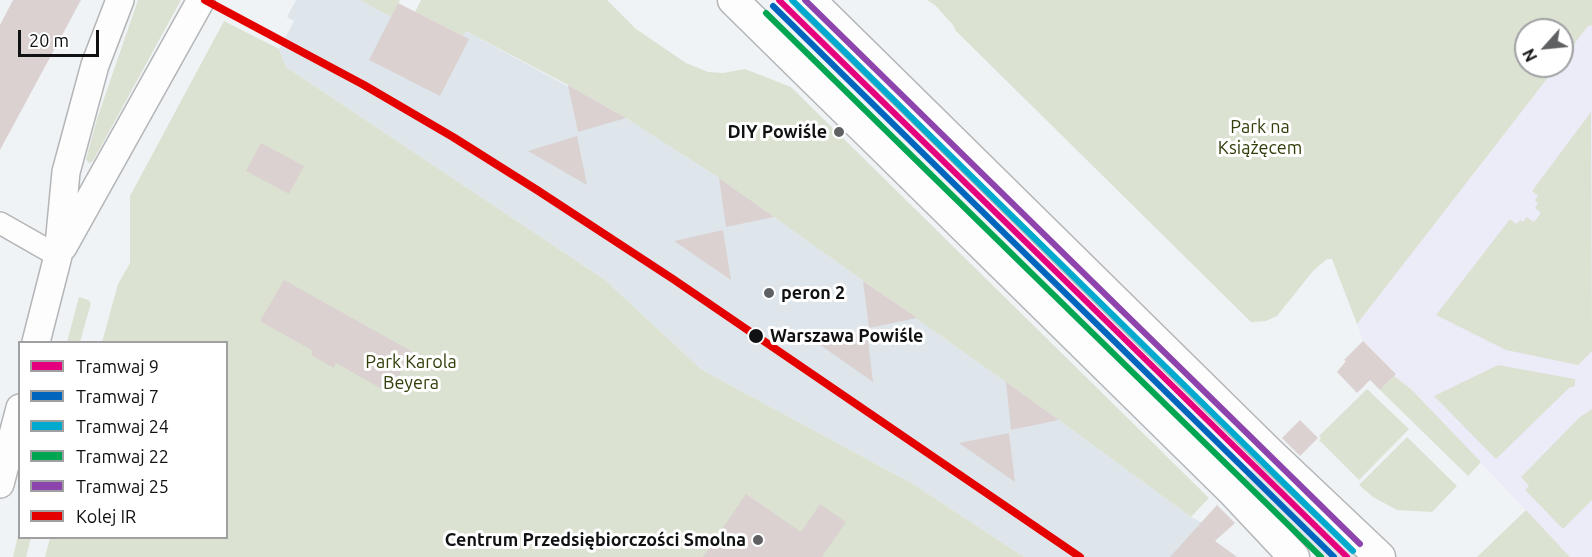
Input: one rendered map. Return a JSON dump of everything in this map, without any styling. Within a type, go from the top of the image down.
[{"type":"main road","points":[[733,0],[1232,491],[1294,557]]},
{"type":"main road","points":[[810,0],[1269,452],[1380,557]]},
{"type":"street","points":[[36,341],[58,256],[66,172],[95,65],[120,0]]},
{"type":"street","points":[[58,256],[201,0]]},
{"type":"street","points":[[0,223],[58,256]]},
{"type":"street","points":[[0,484],[18,416]]},
{"type":"shaded area","points":[[296,0],[360,0],[391,17],[462,36],[466,31],[626,118],[719,178],[1201,522],[1217,536],[1213,540],[1237,557],[1024,557],[913,484],[702,370],[605,280],[286,67],[279,49],[294,21],[287,17]]},
{"type":"shaded area","points":[[1592,25],[1592,557],[1570,557],[1411,389],[1394,376],[1396,373],[1363,341],[1357,324],[1548,78],[1574,78],[1574,44],[1588,26]]},
{"type":"shaded area","points":[[1260,461],[1357,557],[1320,557],[1242,480]]},
{"type":"green space","points":[[138,0],[181,0],[93,161],[89,163],[86,159],[97,119]]},
{"type":"green space","points":[[360,0],[400,0],[391,17]]},
{"type":"green space","points":[[421,0],[607,0],[636,29],[686,63],[708,72],[723,73],[745,69],[791,87],[1209,498],[1191,517],[719,178],[626,118],[568,85],[466,31],[463,36],[415,12]]},
{"type":"green space","name":"Park na Książęcem","points":[[927,0],[1592,0],[1592,25],[1588,26],[1574,44],[1574,18],[1514,18],[1514,78],[1548,78],[1357,324],[1332,259],[1327,259],[1313,271],[1277,316],[1266,321],[1251,322],[956,31],[935,5]]},
{"type":"green space","name":"Park Karola Beyera","points":[[224,21],[279,49],[286,67],[605,280],[702,370],[913,484],[1024,557],[45,557],[50,539],[228,539],[228,341],[102,341],[118,284],[130,263],[130,196]]},
{"type":"green space","points":[[1591,112],[1592,351],[1578,365],[1506,350],[1436,315],[1510,219],[1516,224],[1520,220],[1523,222],[1527,217],[1534,222],[1541,213],[1535,208],[1538,203],[1535,200],[1538,196],[1532,191]]},
{"type":"green space","points":[[79,297],[88,300],[91,303],[80,341],[67,341]]},
{"type":"green space","points":[[1498,365],[1575,379],[1575,386],[1569,388],[1496,459],[1434,396]]},
{"type":"green space","points":[[1394,376],[1411,389],[1481,462],[1468,476],[1380,390]]},
{"type":"green space","points":[[1367,389],[1409,429],[1359,480],[1319,440],[1321,438],[1319,436]]},
{"type":"green space","points":[[1592,409],[1592,500],[1563,529],[1525,490],[1529,486],[1521,477],[1580,417]]},
{"type":"green space","points":[[1407,437],[1457,486],[1432,512],[1397,510],[1373,497],[1359,485]]},
{"type":"green space","points":[[1526,510],[1570,557],[1477,557]]},
{"type":"green space","points":[[18,535],[18,539],[31,539],[26,557],[13,557]]},
{"type":"building","points":[[13,0],[81,0],[0,150],[0,25]]},
{"type":"building","points":[[398,3],[469,39],[440,96],[369,60]]},
{"type":"building","points":[[568,85],[626,118],[578,132]]},
{"type":"building","points":[[577,136],[587,185],[528,151]]},
{"type":"building","points":[[261,143],[304,166],[289,194],[246,171]]},
{"type":"building","points":[[719,178],[774,217],[726,227]]},
{"type":"building","points":[[723,230],[731,280],[674,241]]},
{"type":"building","points":[[284,280],[413,352],[389,393],[336,363],[334,368],[311,355],[313,351],[260,321]]},
{"type":"building","points":[[863,281],[917,318],[869,328]]},
{"type":"building","points":[[867,332],[873,382],[816,342]]},
{"type":"building","points":[[1363,341],[1396,374],[1380,390],[1370,380],[1357,393],[1337,372],[1346,361],[1344,360]]},
{"type":"building","points":[[1006,382],[1059,420],[1011,430]]},
{"type":"building","points":[[1300,420],[1318,438],[1300,456],[1282,438]]},
{"type":"building","points":[[1009,433],[1015,482],[959,443]]},
{"type":"building","points":[[746,494],[801,532],[820,504],[846,522],[822,557],[703,557]]},
{"type":"building","points":[[1217,505],[1235,523],[1215,541],[1237,557],[1170,557]]},
{"type":"tram line","name":"9","points":[[779,0],[1347,557]]},
{"type":"tram line","name":"24","points":[[792,0],[1353,551]]},
{"type":"tram line","name":"25","points":[[805,0],[1360,544]]},
{"type":"tram line","name":"7","points":[[773,6],[1334,557]]},
{"type":"tram line","name":"22","points":[[766,13],[1321,557]]},
{"type":"rail line","name":"IR","points":[[205,0],[364,85],[537,190],[673,279],[1080,557]]},
{"type":"place","name":"DIY Powiśle","points":[[839,132]]},
{"type":"place","name":"peron 2","points":[[769,293]]},
{"type":"place","name":"Warszawa Powiśle","points":[[756,336]]},
{"type":"place","name":"Centrum Przedsiębiorczości Smolna","points":[[758,540]]}]
